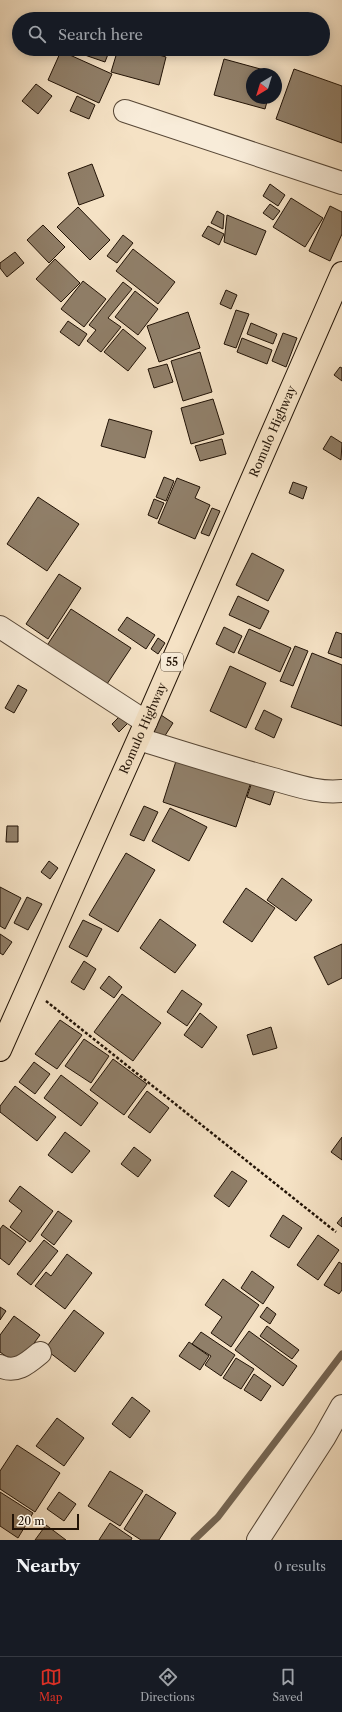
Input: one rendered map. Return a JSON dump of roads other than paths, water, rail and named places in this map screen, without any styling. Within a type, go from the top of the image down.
[{"type":"highway","name":"Romulo Highway","points":[[0,1050],[143,731],[342,273]]},
{"type":"street","points":[[125,111],[342,183]]},
{"type":"street","points":[[0,627],[143,731],[208,761],[305,788],[336,792],[342,791]]},
{"type":"street","points":[[0,1366],[14,1370],[40,1353]]},
{"type":"street","points":[[258,1540],[324,1438],[342,1406]]},
{"type":"waterway","points":[[194,1540],[218,1517],[342,1354]]}]
